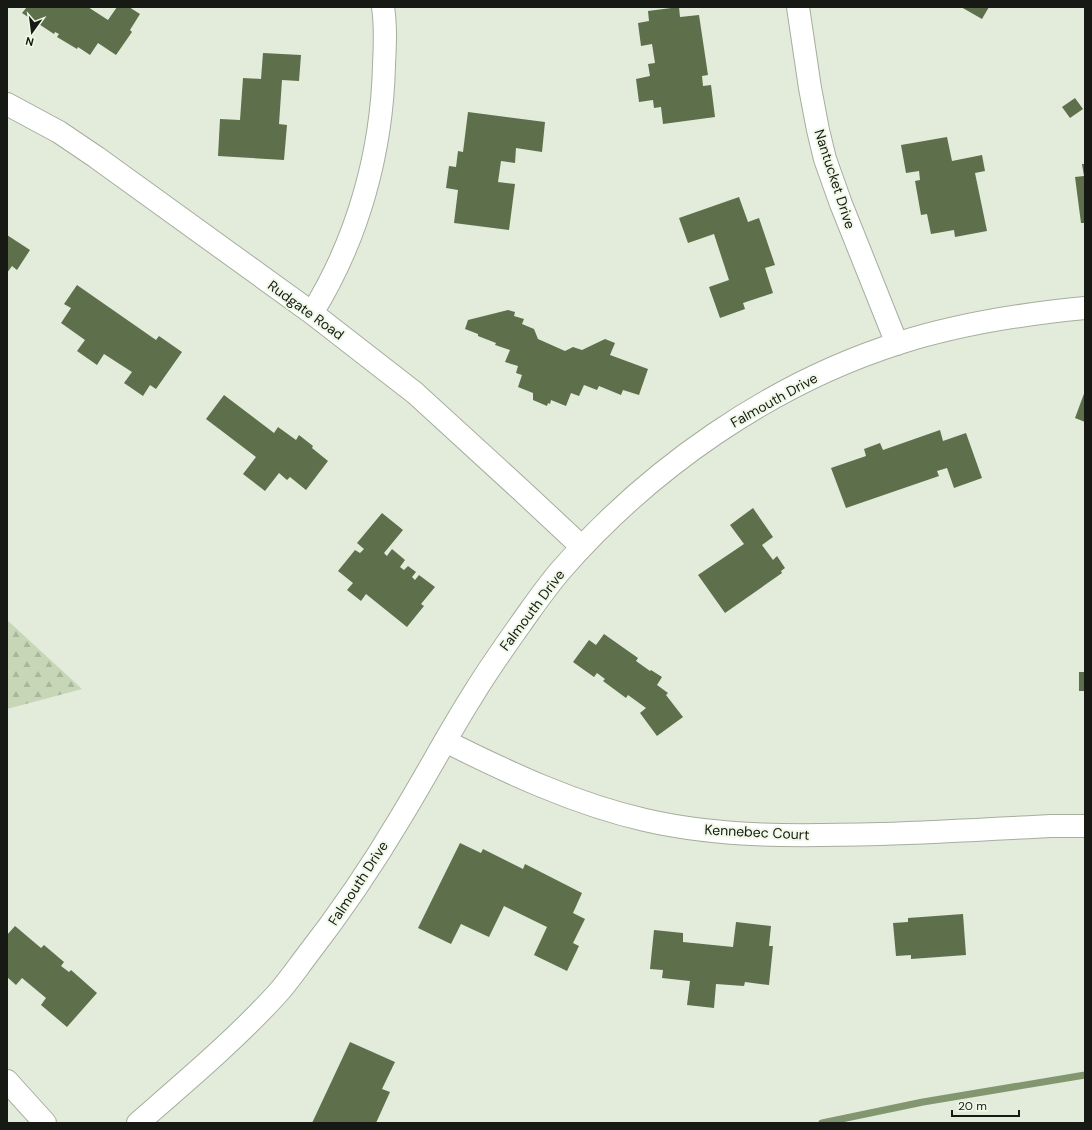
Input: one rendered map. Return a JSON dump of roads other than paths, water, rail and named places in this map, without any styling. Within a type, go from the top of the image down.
[{"type":"street","points":[[312,313],[334,274],[351,233],[367,186],[382,112],[384,85],[384,7]]},
{"type":"street","name":"Nantucket Drive","points":[[798,7],[810,88],[825,159],[843,211],[896,344]]},
{"type":"street","name":"Rudgate Road","points":[[7,104],[59,132],[96,157],[312,313],[415,394],[522,490],[582,547]]},
{"type":"street","name":"Falmouth Drive","points":[[138,1123],[185,1082],[278,993],[332,924],[400,819],[445,741],[502,648],[559,573],[582,547],[609,519],[659,475],[722,428],[790,389],[855,359],[896,344],[945,330],[1018,316],[1085,308]]},
{"type":"street","name":"Kennebec Court","points":[[445,741],[508,772],[558,792],[608,809],[644,819],[692,828],[760,835],[810,836],[1085,826]]},
{"type":"street","points":[[7,1081],[46,1123]]},
{"type":"waterway","points":[[822,1123],[923,1102],[1085,1075]]}]
